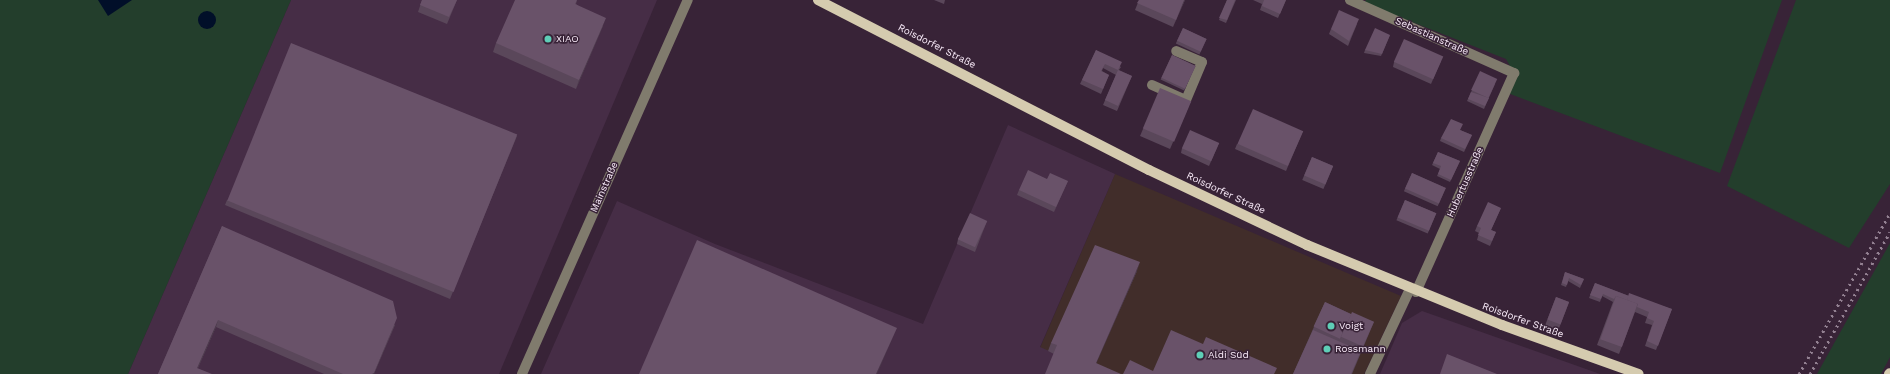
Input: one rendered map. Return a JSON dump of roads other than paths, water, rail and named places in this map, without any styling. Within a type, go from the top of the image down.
[{"type":"main road","name":"Roisdorfer Straße","points":[[818,0],[1149,170],[1413,290],[1639,374]]},
{"type":"street","name":"Mainstraße","points":[[522,374],[688,0]]},
{"type":"street","name":"Sebastianstraße","points":[[1350,0],[1514,73]]},
{"type":"street","points":[[1152,85],[1186,100],[1202,62],[1176,51]]},
{"type":"street","name":"Hubertusstraße","points":[[1370,374],[1413,290],[1514,73]]},
{"type":"water","points":[[98,0],[132,0],[108,16]]},
{"type":"water","points":[[203,11],[211,11],[216,16],[214,27],[211,29],[203,29],[198,24],[198,16]]},
{"type":"railway","points":[[1799,374],[1890,213]]},
{"type":"railway","points":[[1810,374],[1890,232]]},
{"type":"place","name":"XIAO","points":[[548,39]]},
{"type":"place","name":"Voigt","points":[[1331,326]]},
{"type":"place","name":"Rossmann","points":[[1327,349]]},
{"type":"place","name":"Aldi Süd","points":[[1200,355]]}]
